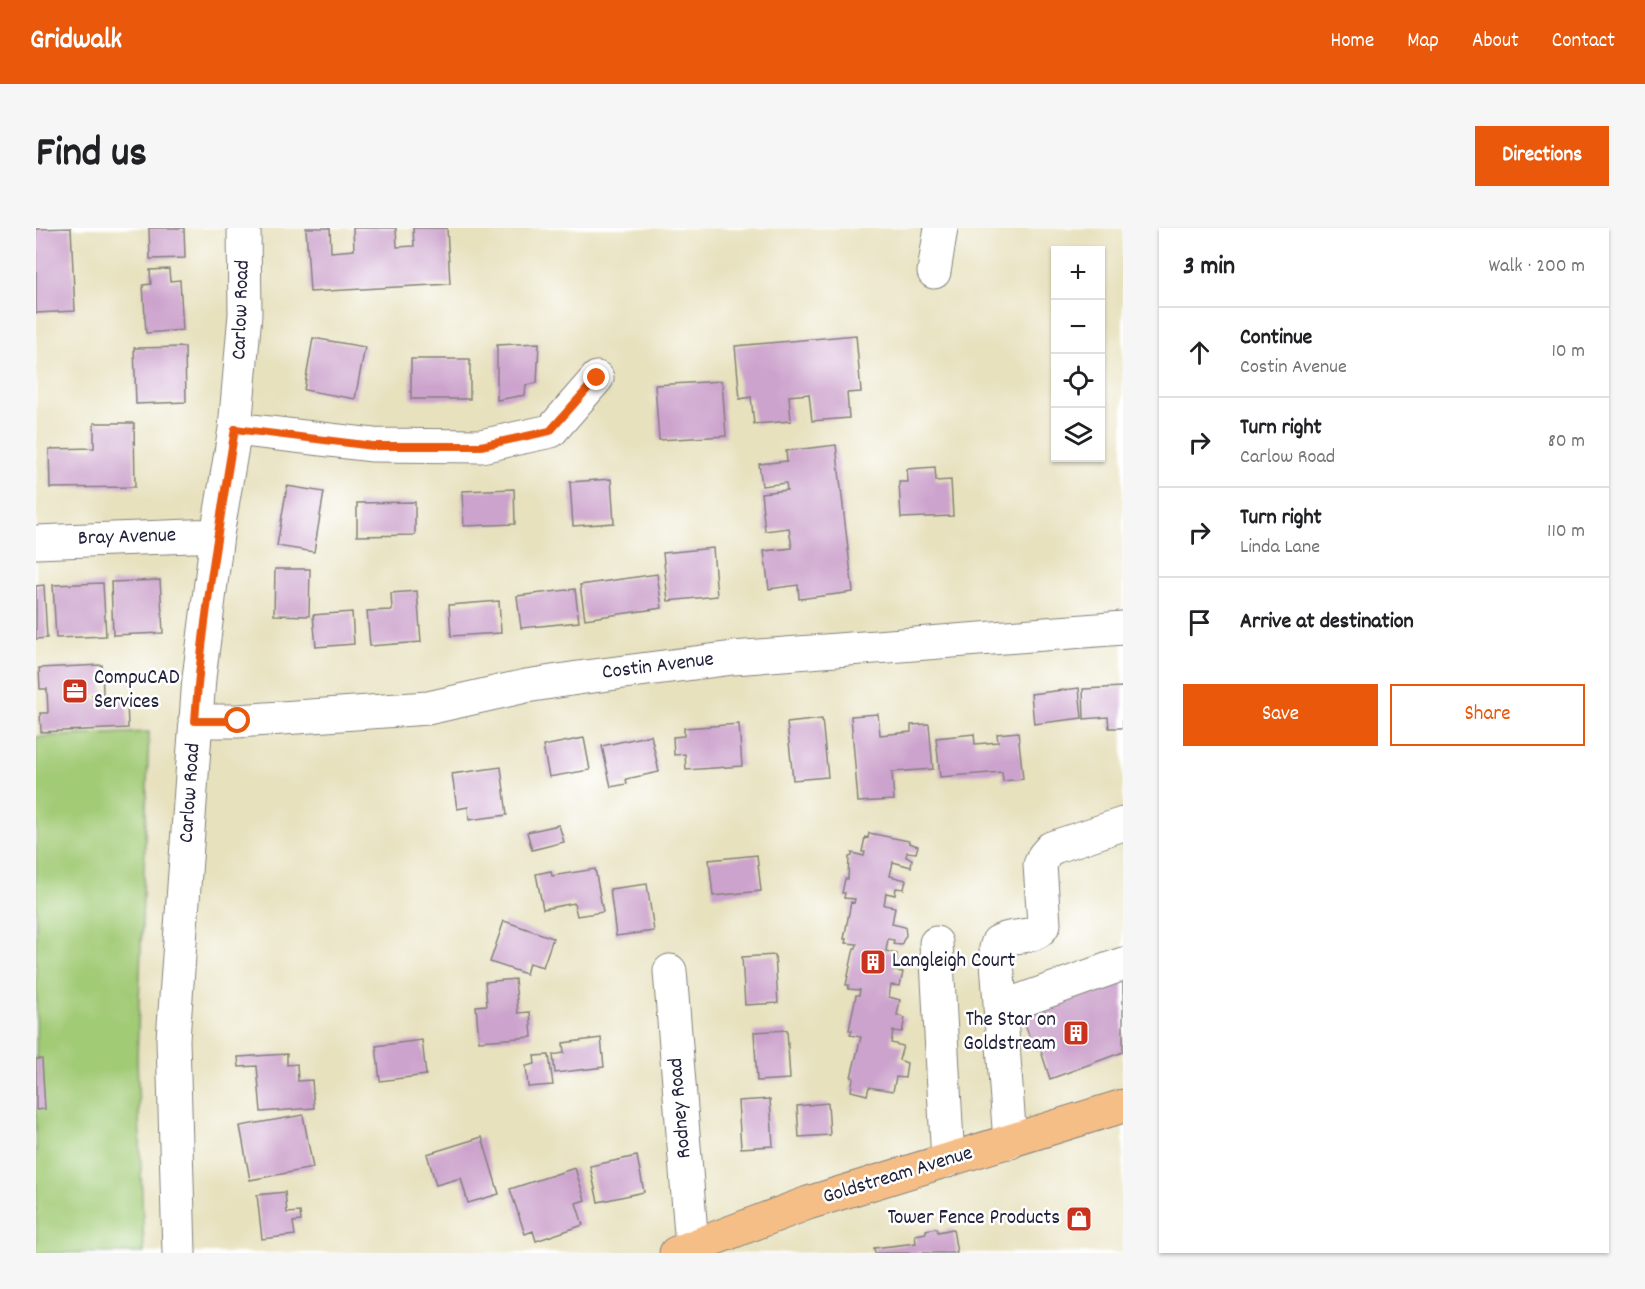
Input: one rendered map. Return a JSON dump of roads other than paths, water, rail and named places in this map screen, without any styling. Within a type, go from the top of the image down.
[{"type":"main road","name":"Goldstream Avenue","points":[[684,1249],[808,1203],[1123,1106]]},
{"type":"street","name":"Carlow Road","points":[[179,1253],[173,1039],[198,678],[217,536],[235,429],[245,314],[244,228]]},
{"type":"street","points":[[934,272],[941,228]]},
{"type":"street","points":[[235,429],[373,446],[481,446],[550,431],[597,378]]},
{"type":"street","name":"Bray Avenue","points":[[36,542],[217,536]]},
{"type":"street","name":"Costin Avenue","points":[[195,721],[238,721],[428,708],[526,686],[733,658],[1123,628]]},
{"type":"street","points":[[1010,1142],[996,948],[998,942],[1004,938],[1035,934],[1041,931],[1044,924],[1040,865],[1051,848],[1123,824]]},
{"type":"street","points":[[936,943],[948,1161]]},
{"type":"street","points":[[1000,1008],[1123,964]]},
{"type":"street","name":"Rodney Road","points":[[670,971],[684,1249]]},
{"type":"place","name":"CompuCAD Services","points":[[75,691]]},
{"type":"place","name":"Langleigh Court","points":[[873,962]]},
{"type":"place","name":"The Star on Goldstream","points":[[1076,1033]]},
{"type":"place","name":"Tower Fence Products","points":[[1079,1219]]}]
